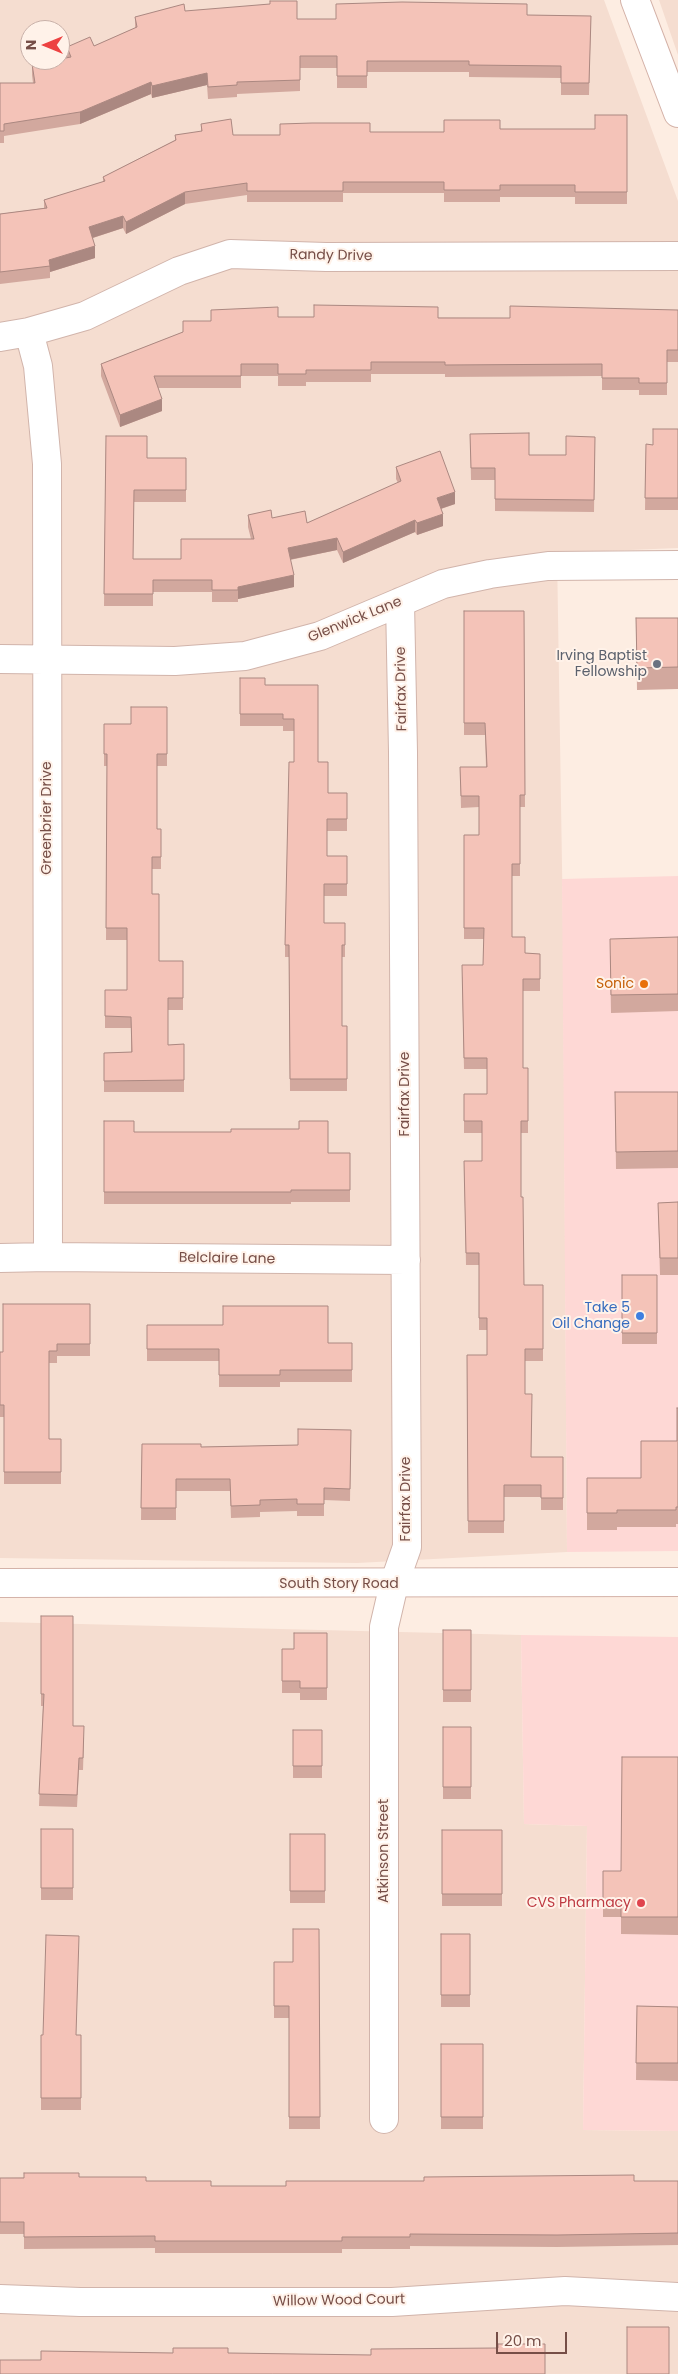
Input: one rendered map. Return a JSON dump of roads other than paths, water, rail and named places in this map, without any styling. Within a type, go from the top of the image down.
[{"type":"street","points":[[635,0],[678,113]]},
{"type":"street","name":"Randy Drive","points":[[0,337],[29,332],[85,316],[179,271],[230,254],[326,257],[678,256]]},
{"type":"street","name":"Greenbrier Drive","points":[[29,332],[38,366],[45,429],[48,1257]]},
{"type":"street","name":"Glenwick Lane","points":[[0,659],[175,661],[245,656],[320,636],[443,584],[490,574],[548,566],[678,565]]},
{"type":"street","name":"Fairfax Drive","points":[[394,1584],[407,1547],[400,602]]},
{"type":"street","points":[[0,1258],[48,1257]]},
{"type":"street","name":"Belclaire Lane","points":[[48,1257],[406,1260]]},
{"type":"street","name":"South Story Road","points":[[0,1583],[394,1584],[678,1582]]},
{"type":"street","name":"Atkinson Street","points":[[384,2118],[384,1627],[394,1584]]},
{"type":"street","name":"Willow Wood Court","points":[[0,2299],[80,2302],[392,2302],[565,2291],[678,2296]]},
{"type":"place","name":"Irving Baptist Fellowship","points":[[657,664]]},
{"type":"place","name":"Sonic","points":[[644,984]]},
{"type":"place","name":"Take 5 Oil Change","points":[[640,1316]]},
{"type":"place","name":"CVS Pharmacy","points":[[641,1903]]}]
